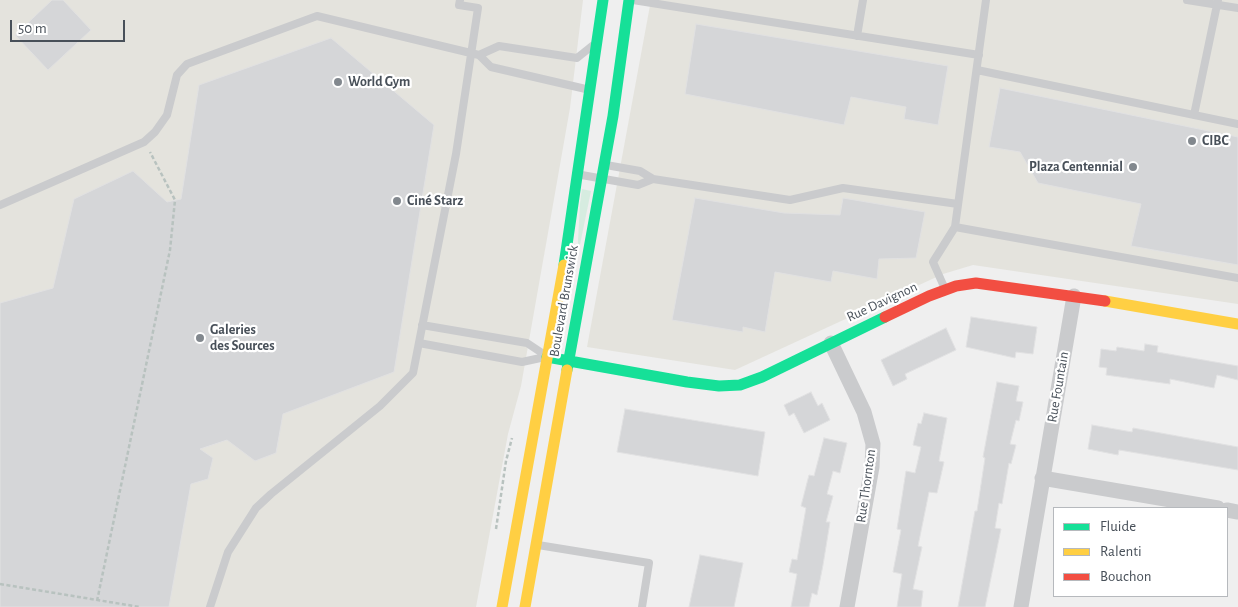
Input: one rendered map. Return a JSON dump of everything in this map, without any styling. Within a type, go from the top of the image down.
[{"type":"street","name":"Boulevard Brunswick","points":[[502,607],[564,263],[576,174],[591,90],[596,39],[604,0]]},
{"type":"street","name":"Boulevard Brunswick","points":[[525,607],[570,361],[631,0]]},
{"type":"street","name":"Rue Davignon","points":[[547,357],[694,383],[733,386],[762,377],[946,290],[966,284],[986,282],[1238,324]]},
{"type":"street","name":"Rue Fountain","points":[[1021,607],[1074,296]]},
{"type":"street","name":"Rue Thornton","points":[[831,344],[864,412],[872,444],[872,466],[847,607]]},
{"type":"street","points":[[1042,478],[1212,507]]},
{"type":"lane","points":[[210,607],[228,552],[249,517],[271,494],[380,406],[413,373],[456,154],[478,8],[459,5],[460,0]]},
{"type":"lane","points":[[631,0],[979,55]]},
{"type":"lane","points":[[857,36],[863,0]]},
{"type":"lane","points":[[946,290],[933,262],[955,227],[986,0]]},
{"type":"lane","points":[[1187,0],[1217,2],[1238,8]]},
{"type":"lane","points":[[1194,115],[1217,2]]},
{"type":"lane","points":[[0,205],[144,142],[155,132],[167,115],[178,75],[187,64],[317,16],[479,55],[491,67],[591,90]]},
{"type":"lane","points":[[479,55],[499,46],[577,58],[588,51],[596,39]]},
{"type":"lane","points":[[977,70],[1238,124]]},
{"type":"lane","points":[[604,165],[640,171],[653,179],[790,200],[842,188],[958,204]]},
{"type":"lane","points":[[576,174],[638,185],[653,179]]},
{"type":"lane","points":[[955,227],[1238,278]]},
{"type":"lane","points":[[422,325],[527,343],[547,357]]},
{"type":"lane","points":[[419,343],[522,362],[547,357]]},
{"type":"lane","points":[[536,545],[649,563],[642,607]]},
{"type":"path","points":[[97,601],[171,242],[175,200],[144,142]]},
{"type":"path","points":[[0,584],[140,607]]},
{"type":"shaded area","points":[[0,0],[583,0],[570,108],[521,386],[508,434],[476,607],[0,607]]},
{"type":"shaded area","points":[[651,0],[1238,0],[1238,304],[973,265],[943,274],[735,370],[587,347]]},
{"type":"green space","points":[[582,189],[591,191],[577,259],[580,204]]},
{"type":"building","points":[[52,0],[63,0],[91,30],[48,70],[15,35]]},
{"type":"building","points":[[696,24],[948,66],[938,125],[904,119],[906,107],[851,97],[844,125],[685,94]]},
{"type":"building","name":"Galeries des Sources","points":[[331,38],[434,125],[394,372],[283,414],[276,453],[255,461],[227,440],[200,449],[213,458],[208,479],[191,484],[169,607],[0,607],[0,303],[53,288],[74,199],[133,171],[167,202],[181,199],[199,85]]},
{"type":"building","name":"Plaza Centennial","points":[[1000,88],[1238,137],[1238,265],[1131,246],[1141,204],[1038,183],[1020,152],[989,147]]},
{"type":"building","points":[[695,198],[784,213],[840,215],[843,198],[925,212],[916,258],[879,259],[877,279],[833,271],[831,282],[775,272],[765,332],[743,327],[743,332],[672,320]]},
{"type":"building","points":[[971,317],[1037,327],[1033,354],[1016,352],[1015,358],[966,347]]},
{"type":"building","points":[[946,328],[956,350],[905,374],[907,379],[893,386],[881,360]]},
{"type":"building","points":[[1145,344],[1158,346],[1157,352],[1238,366],[1238,380],[1217,375],[1214,388],[1170,379],[1170,384],[1106,375],[1107,368],[1099,367],[1101,349],[1116,351],[1117,347],[1144,351]]},
{"type":"building","points":[[997,382],[1019,386],[1016,401],[1023,402],[1019,421],[1016,420],[1010,444],[1016,445],[1011,464],[1009,463],[1002,504],[999,503],[995,528],[1001,529],[985,607],[958,607],[975,511],[977,511],[985,458],[983,457]]},
{"type":"building","points":[[811,392],[818,406],[822,403],[830,420],[804,433],[794,413],[789,416],[784,405]]},
{"type":"building","points":[[625,409],[765,432],[758,476],[617,452]]},
{"type":"building","points":[[924,413],[947,418],[939,461],[944,462],[937,493],[929,492],[918,546],[922,547],[913,589],[923,591],[921,607],[897,607],[902,574],[893,572],[901,530],[897,529],[906,471],[915,473],[921,447],[913,445],[918,423],[921,424]]},
{"type":"building","points":[[1092,425],[1132,432],[1133,428],[1238,447],[1238,470],[1119,450],[1118,455],[1088,449]]},
{"type":"building","points":[[824,438],[847,443],[840,473],[833,471],[827,494],[833,496],[826,522],[830,522],[817,595],[812,593],[809,607],[791,607],[797,574],[789,572],[792,559],[797,560],[806,508],[801,506],[809,475],[814,476]]},
{"type":"building","points":[[700,555],[743,563],[734,607],[689,607]]},
{"type":"traffic: fast","points":[[564,265],[603,0]]},
{"type":"traffic: fast","points":[[567,370],[613,116],[629,0]]},
{"type":"traffic: fast","points":[[547,357],[687,382],[719,386],[740,385],[762,377],[885,317]]},
{"type":"traffic: slow","points":[[502,607],[564,265]]},
{"type":"traffic: slow","points":[[1105,301],[1238,324]]},
{"type":"traffic: slow","points":[[525,607],[567,370]]},
{"type":"traffic: jam","points":[[885,317],[929,296],[956,286],[976,283],[1105,301]]},
{"type":"place","name":"World Gym","points":[[338,82]]},
{"type":"place","name":"CIBC","points":[[1192,141]]},
{"type":"place","name":"Plaza Centennial","points":[[1133,167]]},
{"type":"place","name":"Ciné Starz","points":[[397,201]]},
{"type":"place","name":"Galeries des Sources","points":[[200,338]]}]
